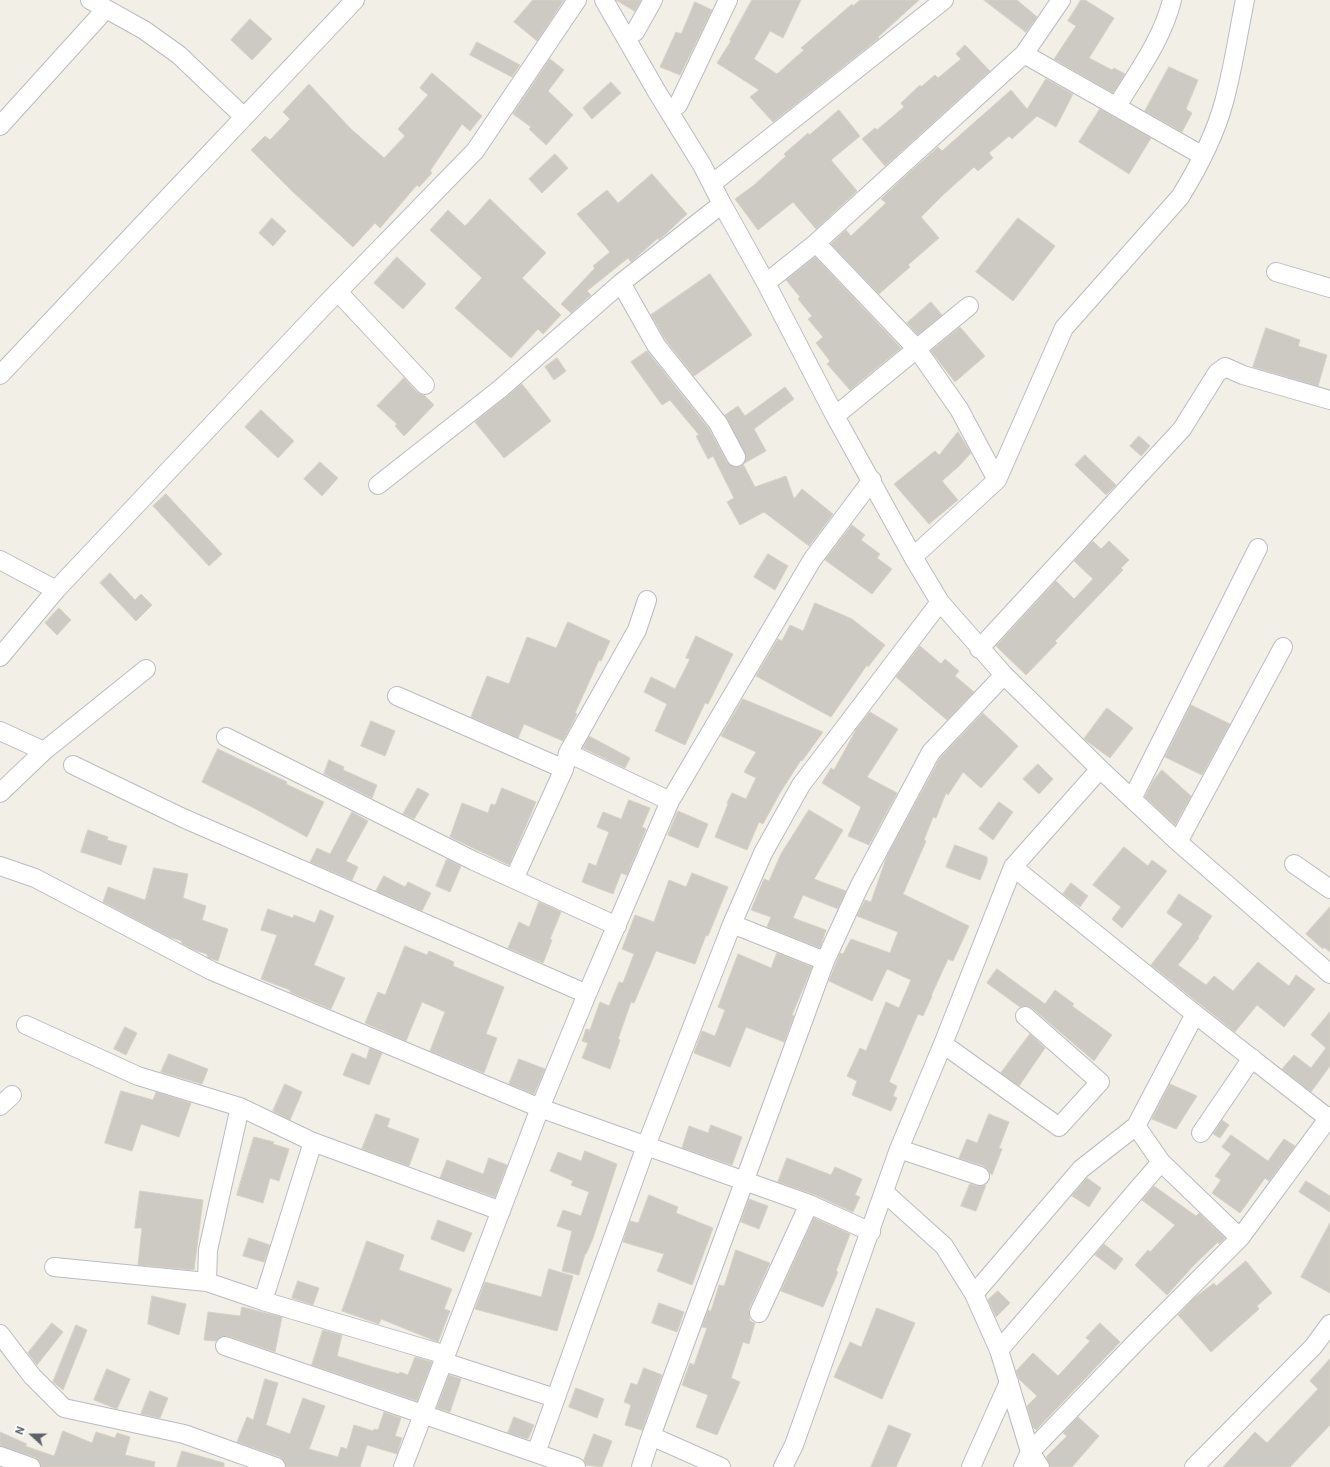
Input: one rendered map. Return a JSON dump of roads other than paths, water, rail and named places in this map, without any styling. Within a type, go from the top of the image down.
[{"type":"street","points":[[90,0],[105,10],[144,30],[179,55],[244,117]]},
{"type":"street","points":[[0,375],[355,0]]},
{"type":"street","points":[[0,656],[56,590],[338,292],[475,151],[577,0]]},
{"type":"street","points":[[604,0],[657,92],[702,165],[766,282],[835,416],[872,480],[913,557],[940,602],[979,649],[1004,675],[1132,800],[1330,974]]},
{"type":"street","points":[[617,0],[678,105],[730,202],[746,225],[746,247]]},
{"type":"street","points":[[635,32],[653,0]]},
{"type":"street","points":[[678,105],[728,0]]},
{"type":"street","points":[[718,179],[944,0]]},
{"type":"street","points":[[766,282],[816,243],[1024,54],[1061,0]]},
{"type":"street","points":[[1117,106],[1169,16],[1172,0]]},
{"type":"street","points":[[913,557],[997,480],[1064,328],[1180,197],[1203,156],[1223,103],[1245,0]]},
{"type":"street","points":[[0,126],[105,10]]},
{"type":"street","points":[[1024,54],[1203,156]]},
{"type":"street","points":[[378,485],[500,389],[621,283],[722,204]]},
{"type":"street","points":[[816,243],[917,349],[959,409],[997,480]]},
{"type":"street","points":[[1276,272],[1330,288]]},
{"type":"street","points":[[621,283],[656,345],[718,423],[736,457]]},
{"type":"street","points":[[338,292],[425,385]]},
{"type":"street","points":[[835,416],[969,306]]},
{"type":"street","points":[[979,649],[1182,429],[1217,373],[1223,368],[1225,367],[1243,375],[1330,400]]},
{"type":"street","points":[[403,1467],[425,1414],[540,1108],[670,801],[812,560],[872,480]]},
{"type":"street","points":[[1132,800],[1258,548]]},
{"type":"street","points":[[0,560],[56,590]]},
{"type":"street","points":[[514,879],[566,761],[637,630],[647,600]]},
{"type":"street","points":[[536,1453],[646,1145],[732,924],[763,853],[801,785],[940,602]]},
{"type":"street","points":[[1178,842],[1283,647]]},
{"type":"street","points":[[0,793],[44,751],[146,669]]},
{"type":"street","points":[[641,1467],[744,1180],[825,961],[859,887],[931,752],[1004,675]]},
{"type":"street","points":[[397,696],[670,801]]},
{"type":"street","points":[[0,731],[44,751]]},
{"type":"street","points":[[226,737],[339,795],[514,879],[617,926]]},
{"type":"street","points":[[73,765],[183,818],[587,994]]},
{"type":"street","points":[[783,1467],[794,1445],[871,1232],[899,1149],[943,1044],[1012,867],[1100,769]]},
{"type":"street","points":[[1294,864],[1330,889]]},
{"type":"street","points":[[0,866],[35,878],[212,972],[540,1108],[809,1204],[871,1232]]},
{"type":"street","points":[[1012,867],[1194,1014],[1329,1117],[1240,1238],[1138,1340],[1027,1459]]},
{"type":"street","points":[[732,924],[825,961]]},
{"type":"street","points":[[974,1294],[1081,1169],[1136,1126],[1194,1014]]},
{"type":"street","points":[[943,1044],[1058,1127],[1100,1082],[1025,1016]]},
{"type":"street","points":[[26,1025],[138,1076],[240,1107],[313,1142],[501,1211]]},
{"type":"street","points":[[1201,1133],[1252,1058]]},
{"type":"street","points":[[207,1282],[208,1250],[240,1107]]},
{"type":"street","points":[[1136,1126],[1161,1162],[1240,1238]]},
{"type":"street","points":[[262,1301],[313,1142]]},
{"type":"street","points":[[899,1149],[980,1176]]},
{"type":"street","points":[[999,1350],[1161,1162]]},
{"type":"street","points":[[884,1192],[944,1246],[974,1294],[999,1350],[1009,1382],[1027,1459],[1040,1467]]},
{"type":"street","points":[[759,1313],[809,1204]]},
{"type":"street","points":[[54,1267],[207,1282],[445,1359],[555,1398]]},
{"type":"street","points":[[1194,1467],[1313,1347],[1330,1324]]},
{"type":"street","points":[[0,1334],[32,1376],[64,1408],[191,1437],[276,1467]]},
{"type":"street","points":[[225,1346],[576,1467]]},
{"type":"street","points":[[971,1467],[1009,1382]]},
{"type":"street","points":[[651,1436],[721,1467]]},
{"type":"street","points":[[0,1456],[31,1467]]}]
